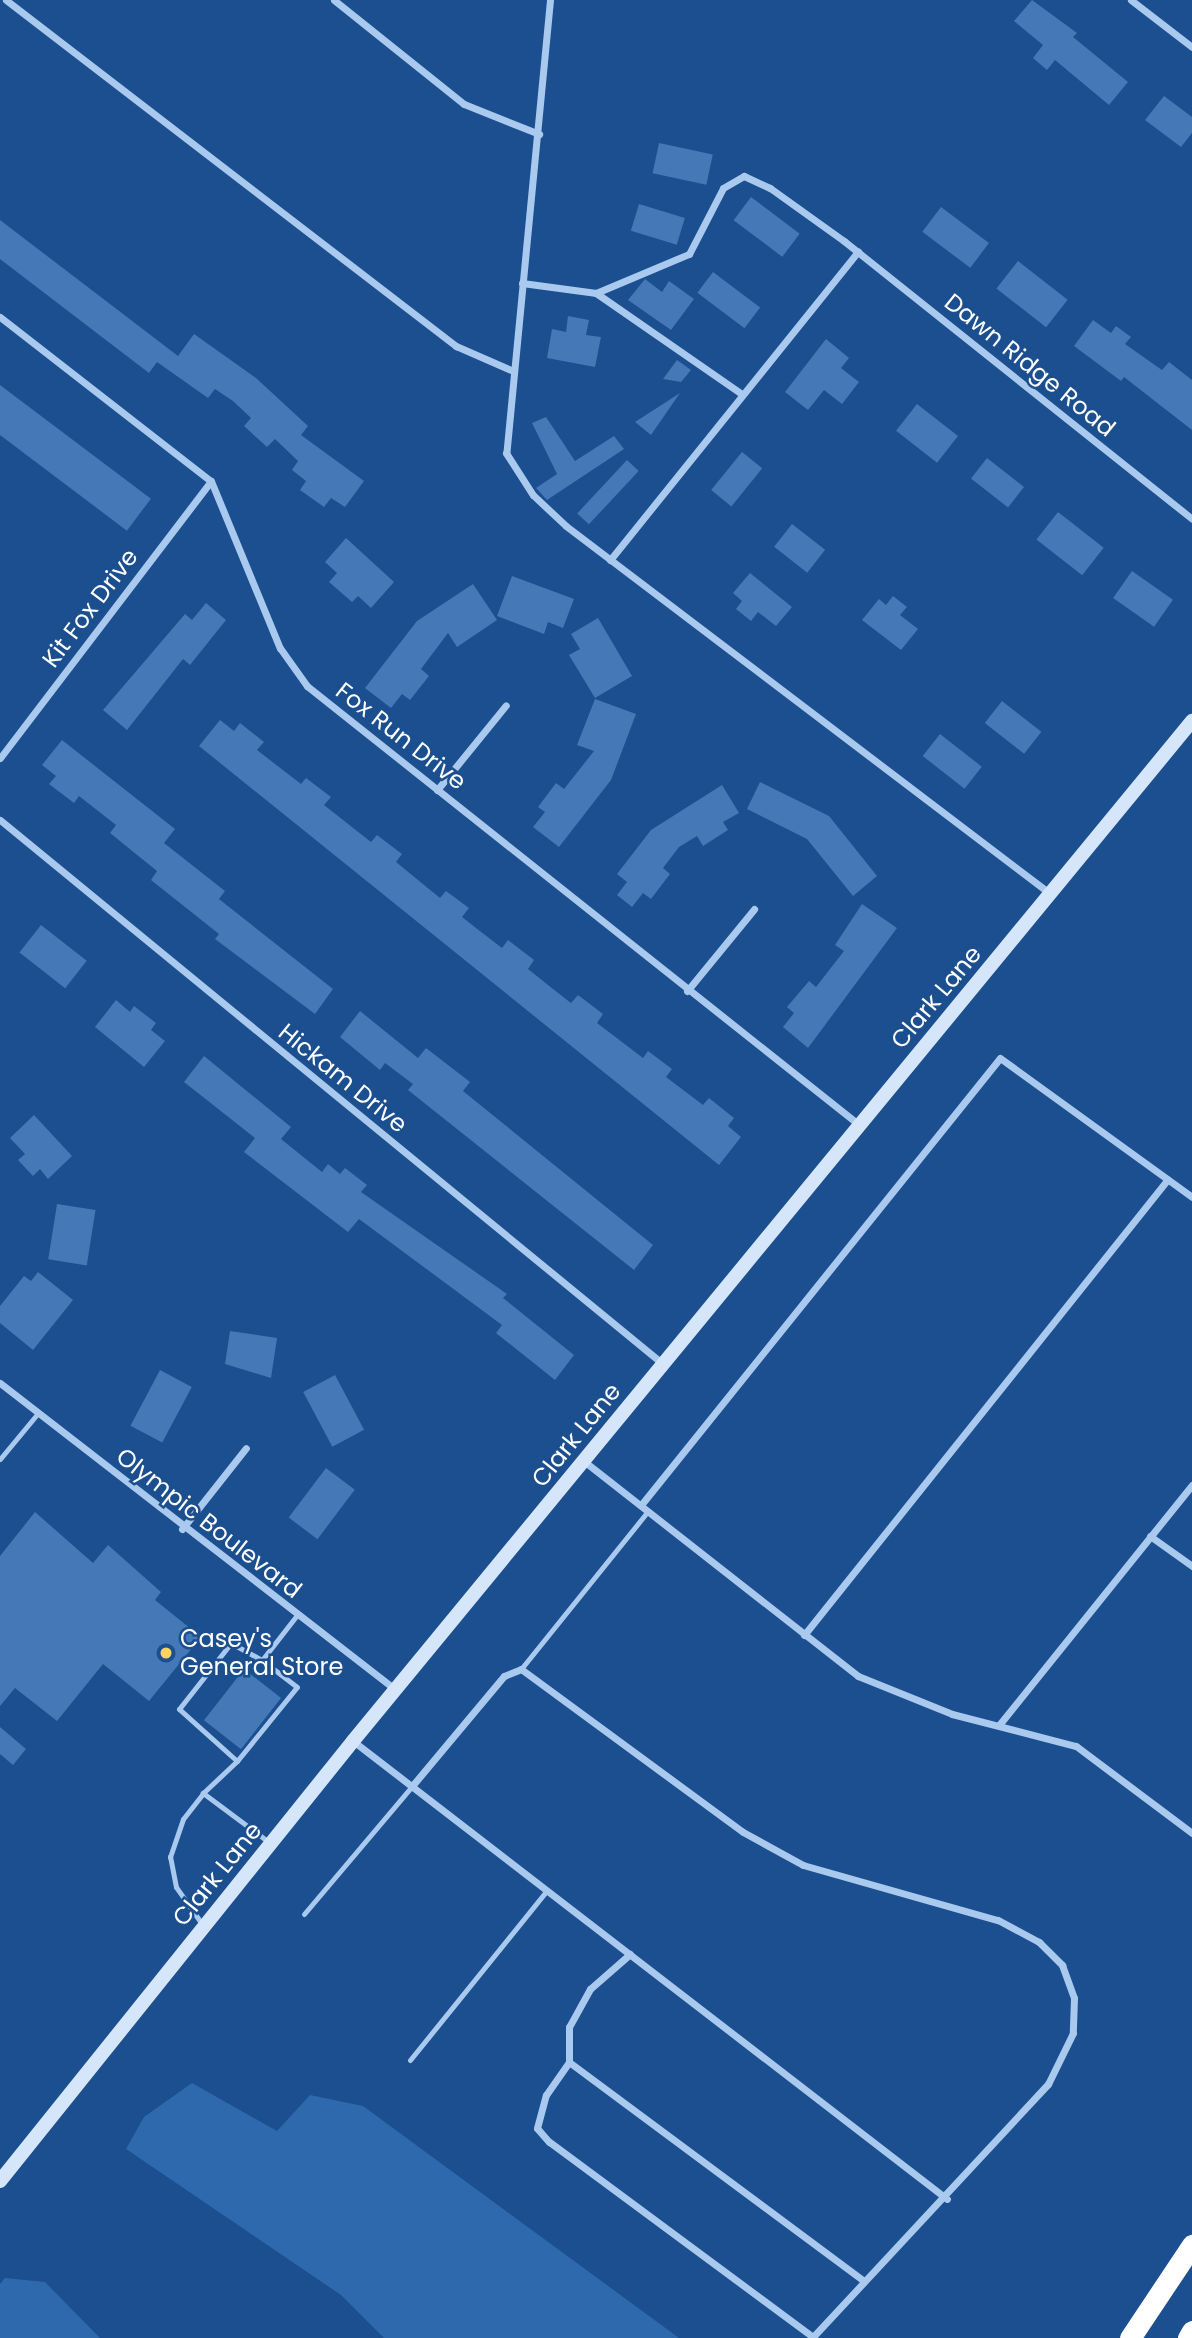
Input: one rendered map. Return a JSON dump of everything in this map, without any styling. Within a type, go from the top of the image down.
[{"type":"highway","points":[[1130,2338],[1192,2245]]},
{"type":"highway","points":[[1188,2338],[1192,2331]]},
{"type":"main road","name":"Clark Lane","points":[[0,2181],[353,1741],[585,1462],[858,1124],[1052,895],[1192,721]]},
{"type":"street","points":[[6,0],[456,346],[511,370]]},
{"type":"street","points":[[334,0],[464,104],[539,134]]},
{"type":"street","points":[[550,0],[539,134],[511,370],[506,453],[533,495],[610,560],[1052,895]]},
{"type":"street","points":[[1130,0],[1192,47]]},
{"type":"street","name":"Dawn Ridge Road","points":[[596,293],[689,254],[723,188],[744,176],[770,188],[844,240],[1192,519]]},
{"type":"street","points":[[610,560],[858,251]]},
{"type":"street","points":[[522,283],[596,293],[742,394]]},
{"type":"street","name":"Fox Run Drive","points":[[0,317],[211,481],[280,648],[307,687],[858,1124]]},
{"type":"street","name":"Kit Fox Drive","points":[[0,758],[211,481]]},
{"type":"street","points":[[438,790],[506,705]]},
{"type":"street","name":"Hickam Drive","points":[[0,820],[663,1364]]},
{"type":"street","points":[[687,991],[754,909]]},
{"type":"street","points":[[640,1505],[1000,1058],[1192,1197]]},
{"type":"street","points":[[804,1635],[1168,1180]]},
{"type":"street","name":"Olympic Boulevard","points":[[0,1383],[182,1529],[396,1691]]},
{"type":"street","points":[[182,1529],[246,1448]]},
{"type":"street","points":[[585,1462],[859,1676],[952,1714],[1076,1745],[1192,1833]]},
{"type":"street","points":[[999,1725],[1192,1485]]},
{"type":"street","points":[[1150,1536],[1192,1566]]},
{"type":"street","points":[[412,1786],[504,1676],[522,1669],[743,1832],[803,1865],[998,1920],[1039,1942],[1062,1965],[1074,1998],[1073,2033],[1054,2074],[947,2199],[864,2281],[813,2337],[560,2150],[537,2128],[546,2095],[569,2062],[569,2027],[585,1998],[630,1954]]},
{"type":"street","points":[[353,1741],[947,2199]]},
{"type":"street","points":[[569,2062],[864,2281]]},
{"type":"lane","points":[[0,1460],[38,1413]]},
{"type":"lane","points":[[522,1669],[648,1511]]},
{"type":"lane","points":[[262,1660],[297,1615]]},
{"type":"lane","points":[[204,1926],[176,1887],[170,1857],[183,1819],[203,1793],[237,1761],[297,1688],[262,1660],[231,1643],[179,1709],[182,1717],[237,1761]]},
{"type":"lane","points":[[304,1914],[412,1786]]},
{"type":"lane","points":[[203,1793],[271,1843]]},
{"type":"lane","points":[[411,2060],[547,1890]]},
{"type":"shaded area","points":[[192,2083],[277,2131],[310,2095],[363,2106],[679,2338],[384,2338],[341,2295],[126,2149],[144,2117]]},
{"type":"shaded area","points":[[5,2278],[45,2282],[100,2338],[0,2338],[0,2284]]},
{"type":"building","points":[[1032,0],[1077,33],[1073,37],[1128,82],[1109,105],[1055,60],[1047,70],[1033,58],[1043,45],[1014,21]]},
{"type":"building","points":[[1164,96],[1192,117],[1192,133],[1181,147],[1145,120]]},
{"type":"building","points":[[659,143],[713,154],[706,185],[653,173]]},
{"type":"building","points":[[751,197],[800,234],[782,257],[734,220]]},
{"type":"building","points":[[639,204],[685,218],[677,245],[631,231]]},
{"type":"building","points":[[941,207],[989,243],[970,268],[922,232]]},
{"type":"building","points":[[0,220],[178,356],[194,334],[256,378],[308,426],[301,435],[364,481],[345,507],[331,498],[324,507],[300,490],[306,481],[292,470],[298,461],[275,439],[267,447],[244,426],[251,418],[233,401],[215,389],[208,398],[157,362],[149,373],[0,259]]},
{"type":"building","points":[[1018,261],[1068,300],[1046,327],[996,289]]},
{"type":"building","points":[[713,272],[760,308],[744,328],[697,293]]},
{"type":"building","points":[[645,279],[662,292],[669,281],[694,299],[671,330],[628,300]]},
{"type":"building","points":[[568,316],[589,320],[586,335],[601,337],[595,367],[547,358],[552,329],[566,332]]},
{"type":"building","points":[[1093,320],[1111,333],[1116,326],[1131,337],[1125,344],[1162,370],[1169,362],[1192,380],[1192,430],[1124,377],[1121,381],[1074,346]]},
{"type":"building","points":[[826,339],[849,358],[841,368],[859,382],[842,404],[824,390],[808,410],[785,392]]},
{"type":"building","points":[[677,360],[691,370],[681,382],[663,379]]},
{"type":"building","points":[[0,385],[151,499],[127,531],[0,435]]},
{"type":"building","points":[[680,393],[651,435],[635,422]]},
{"type":"building","points":[[917,404],[958,436],[937,463],[896,431]]},
{"type":"building","points":[[546,417],[575,461],[614,436],[624,449],[547,500],[536,488],[557,474],[532,423]]},
{"type":"building","points":[[742,452],[762,468],[731,506],[711,490]]},
{"type":"building","points":[[987,458],[1024,487],[1008,507],[971,478]]},
{"type":"building","points":[[627,460],[639,471],[589,524],[577,513]]},
{"type":"building","points":[[1058,512],[1104,548],[1082,575],[1036,540]]},
{"type":"building","points":[[792,524],[825,550],[807,573],[774,547]]},
{"type":"building","points":[[346,538],[394,582],[371,608],[358,596],[352,602],[329,582],[337,573],[325,562]]},
{"type":"building","points":[[1132,571],[1173,600],[1154,627],[1113,598]]},
{"type":"building","points":[[750,573],[792,607],[776,626],[758,612],[751,621],[736,609],[742,601],[733,593]]},
{"type":"building","points":[[512,576],[574,599],[563,628],[548,622],[544,634],[497,616]]},
{"type":"building","points":[[473,584],[497,620],[457,647],[448,633],[421,669],[429,676],[410,700],[402,694],[391,708],[365,688],[417,621]]},
{"type":"building","points":[[893,596],[907,607],[900,615],[918,629],[901,650],[862,620],[879,599],[886,605]]},
{"type":"building","points":[[206,603],[226,620],[190,665],[183,659],[127,730],[103,710],[185,614],[192,620]]},
{"type":"building","points":[[598,618],[632,676],[595,698],[569,655],[580,649],[571,634]]},
{"type":"building","points":[[595,699],[636,714],[611,780],[559,847],[533,827],[545,812],[538,807],[556,783],[564,789],[594,751],[577,745]]},
{"type":"building","points":[[1002,701],[1041,732],[1024,754],[985,723]]},
{"type":"building","points":[[220,720],[234,731],[240,723],[264,742],[257,750],[301,784],[306,778],[331,797],[324,805],[371,842],[377,835],[402,854],[396,862],[440,898],[446,891],[469,908],[462,917],[502,948],[508,940],[534,960],[528,969],[553,989],[571,1003],[578,995],[603,1014],[597,1023],[643,1058],[648,1051],[672,1069],[666,1077],[703,1105],[709,1098],[734,1118],[728,1126],[741,1137],[719,1165],[199,746]]},
{"type":"building","points":[[940,734],[982,767],[965,789],[923,756]]},
{"type":"building","points":[[62,740],[175,829],[164,843],[225,891],[219,899],[333,989],[315,1014],[215,939],[219,934],[151,880],[157,871],[110,833],[116,825],[79,796],[74,803],[49,784],[56,776],[42,765]]},
{"type":"building","points":[[760,782],[829,816],[877,876],[853,896],[807,839],[747,809]]},
{"type":"building","points":[[722,785],[739,813],[723,822],[728,830],[703,846],[697,836],[679,847],[663,868],[670,874],[651,899],[643,893],[632,907],[617,895],[627,882],[617,874],[651,830]]},
{"type":"building","points":[[862,904],[897,928],[808,1048],[783,1027],[794,1013],[787,1007],[809,981],[816,987],[844,951],[835,945]]},
{"type":"building","points":[[41,925],[87,961],[65,988],[19,953]]},
{"type":"building","points":[[116,1000],[130,1012],[134,1006],[156,1023],[151,1030],[165,1041],[144,1067],[95,1027]]},
{"type":"building","points":[[360,1011],[418,1058],[426,1048],[470,1082],[463,1091],[653,1245],[634,1270],[408,1090],[413,1084],[385,1063],[380,1070],[340,1037]]},
{"type":"building","points":[[204,1056],[291,1127],[281,1139],[322,1172],[328,1164],[340,1174],[345,1168],[367,1185],[361,1192],[507,1294],[503,1298],[574,1355],[555,1380],[496,1333],[502,1325],[359,1219],[348,1232],[244,1152],[255,1138],[184,1082]]},
{"type":"building","points":[[34,1115],[72,1156],[48,1179],[40,1169],[33,1176],[18,1160],[25,1154],[10,1138]]},
{"type":"building","points":[[57,1204],[96,1210],[87,1265],[48,1259]]},
{"type":"building","points":[[38,1272],[73,1300],[33,1350],[0,1323],[0,1306],[24,1276],[31,1281]]},
{"type":"building","points":[[230,1331],[277,1338],[271,1378],[225,1364]]},
{"type":"building","points":[[160,1370],[192,1387],[162,1443],[130,1426]]},
{"type":"building","points":[[335,1375],[364,1430],[332,1447],[303,1392]]},
{"type":"building","points":[[326,1468],[355,1490],[317,1539],[289,1518]]},
{"type":"building","points":[[35,1512],[93,1563],[108,1545],[161,1592],[155,1600],[201,1637],[149,1701],[103,1664],[57,1721],[15,1688],[0,1706],[0,1556]]},
{"type":"building","points":[[244,1669],[281,1698],[241,1749],[204,1720]]},
{"type":"building","points":[[0,1727],[26,1749],[13,1765],[0,1754]]},
{"type":"place","name":"Casey's General Store","points":[[166,1653]]}]
